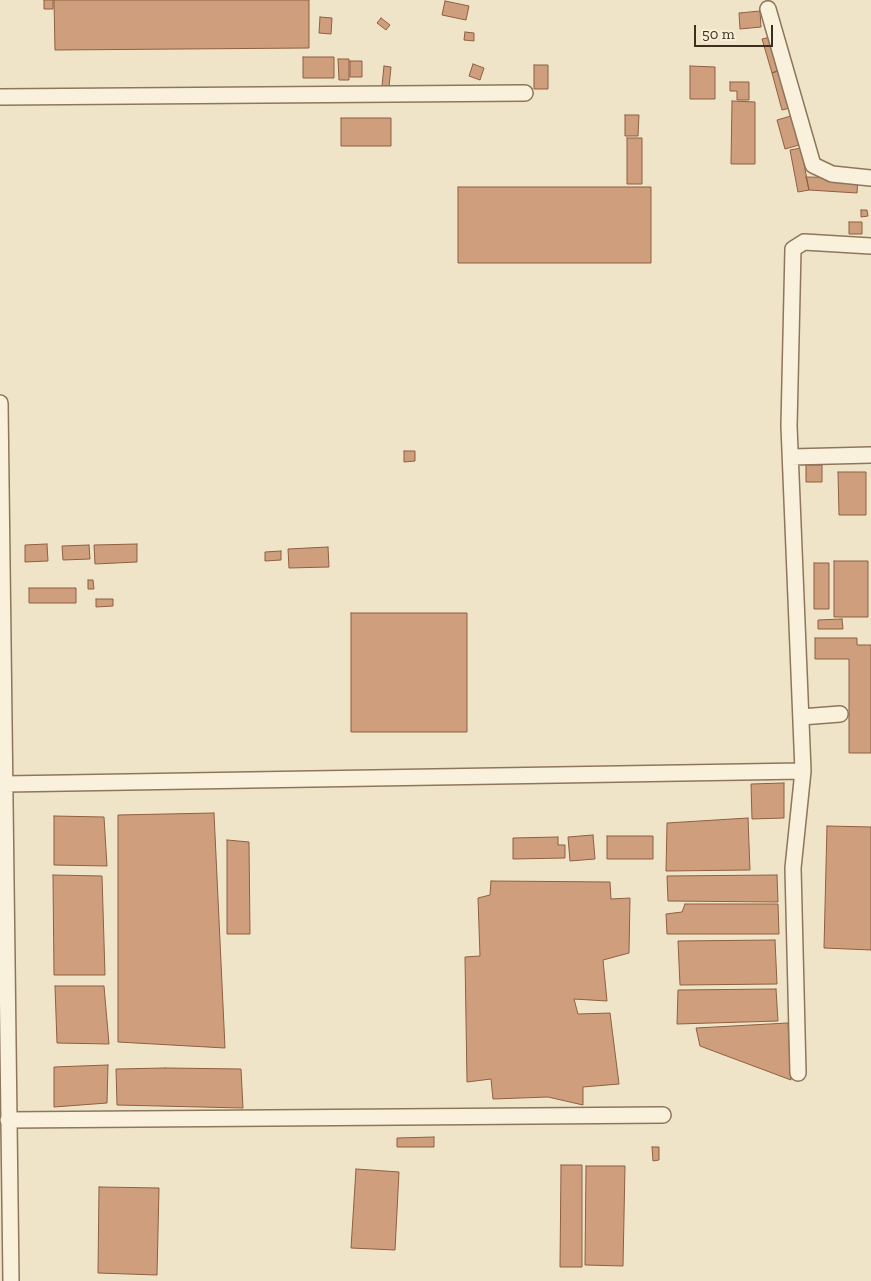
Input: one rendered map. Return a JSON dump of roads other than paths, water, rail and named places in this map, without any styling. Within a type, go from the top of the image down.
[{"type":"street","points":[[768,9],[813,165],[832,174],[871,178]]},
{"type":"street","points":[[0,97],[525,93]]},
{"type":"street","points":[[798,1073],[793,868],[803,771],[789,426],[793,249],[804,242],[871,246]]},
{"type":"street","points":[[0,403],[11,1281]]},
{"type":"street","points":[[791,457],[871,455]]},
{"type":"street","points":[[801,717],[840,714]]},
{"type":"street","points":[[5,784],[803,771]]},
{"type":"street","points":[[8,1120],[663,1115]]}]
